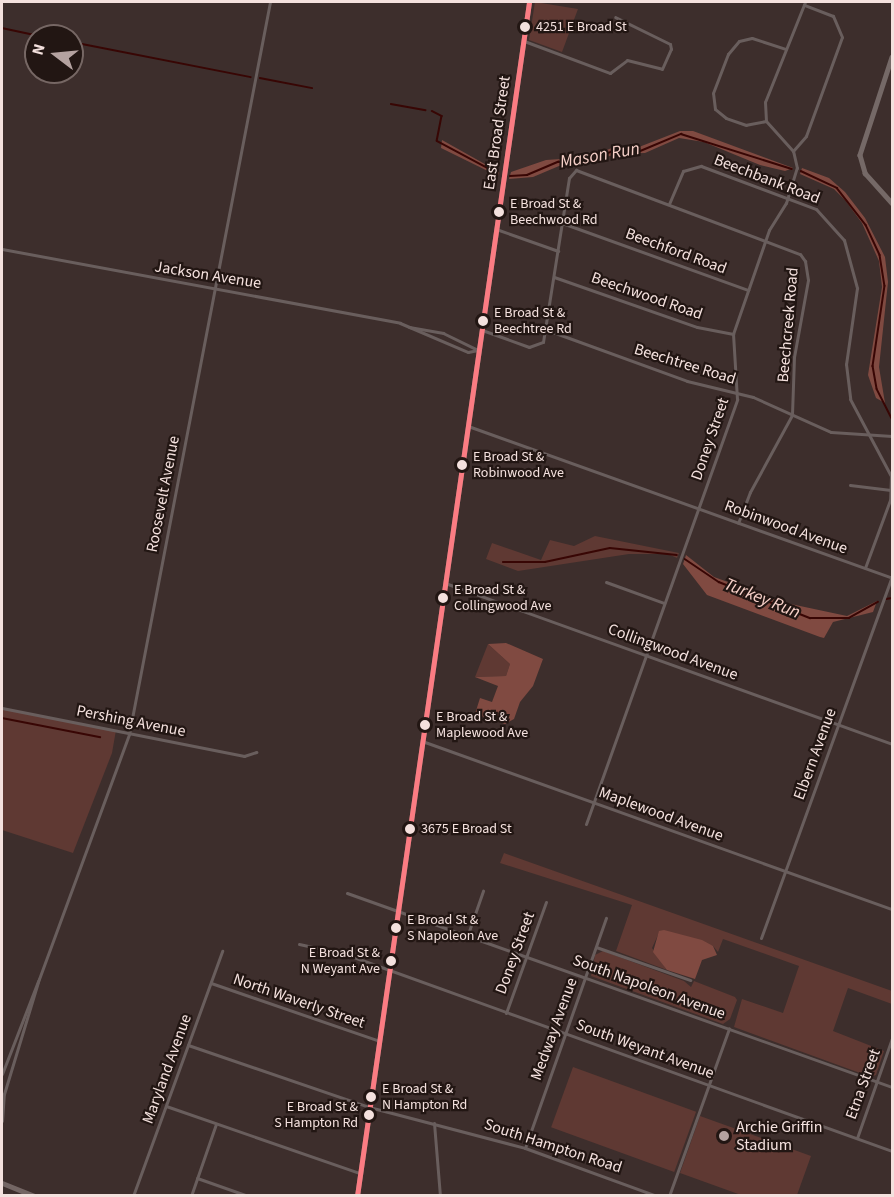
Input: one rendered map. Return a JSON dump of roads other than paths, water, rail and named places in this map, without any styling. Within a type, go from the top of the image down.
[{"type":"main road","name":"East Broad Street","points":[[357,1196],[530,2]]},
{"type":"main road","points":[[2,1183],[34,1196]]},
{"type":"street","name":"Roosevelt Avenue","points":[[2,1074],[129,734],[270,2]]},
{"type":"street","points":[[805,3],[833,16],[842,37],[806,136],[793,151],[766,121],[765,102],[785,49],[805,3]]},
{"type":"street","points":[[524,41],[610,73],[627,60],[662,69],[670,44],[615,17]]},
{"type":"street","points":[[766,121],[747,125],[726,118],[715,109],[713,93],[728,54],[738,41],[752,38],[785,49]]},
{"type":"street","points":[[892,57],[860,155],[865,173],[892,203]]},
{"type":"street","name":"Doney Street","points":[[586,824],[738,393],[733,334],[766,239],[788,198],[797,168],[793,151]]},
{"type":"street","name":"Beechbank Road","points":[[669,204],[680,175],[694,166],[816,209],[828,218],[850,255],[857,288],[846,364],[848,387],[854,410],[887,463],[891,490],[865,568]]},
{"type":"street","name":"Beechcreek Road","points":[[562,223],[572,171],[797,251],[807,265],[805,300],[794,357],[792,415],[750,492],[738,523]]},
{"type":"street","points":[[481,330],[533,347],[543,342],[547,330],[562,223]]},
{"type":"street","name":"Beechford Road","points":[[562,223],[748,290]]},
{"type":"street","points":[[496,229],[558,251]]},
{"type":"street","name":"Jackson Avenue","points":[[2,249],[213,290],[272,297],[409,327],[468,352],[478,350]]},
{"type":"street","name":"Beechwood Road","points":[[554,277],[697,327],[733,334]]},
{"type":"street","name":"Jackson Avenue","points":[[409,327],[422,326],[448,335],[478,350]]},
{"type":"street","points":[[420,333],[422,326]]},
{"type":"street","name":"Beechtree Road","points":[[547,330],[687,381],[738,393],[831,432],[870,437],[892,436]]},
{"type":"street","points":[[445,343],[448,335]]},
{"type":"street","name":"Robinwood Avenue","points":[[467,426],[892,578]]},
{"type":"street","points":[[850,485],[891,490]]},
{"type":"street","name":"Elbern Avenue","points":[[761,938],[892,578]]},
{"type":"street","points":[[606,582],[664,603]]},
{"type":"street","name":"Collingwood Avenue","points":[[445,583],[892,744]]},
{"type":"street","name":"Pershing Avenue","points":[[2,708],[244,756],[256,752]]},
{"type":"street","name":"Maplewood Avenue","points":[[422,741],[892,909]]},
{"type":"street","points":[[468,934],[483,891]]},
{"type":"street","name":"South Napoleon Avenue","points":[[347,893],[586,976],[892,1087]]},
{"type":"street","name":"Doney Street","points":[[506,1013],[546,902]]},
{"type":"street","name":"Medway Avenue","points":[[525,1148],[606,918]]},
{"type":"street","name":"South Weyant Avenue","points":[[299,944],[335,951],[892,1151]]},
{"type":"street","points":[[596,947],[690,980]]},
{"type":"street","name":"Maryland Avenue","points":[[133,1196],[222,951]]},
{"type":"street","name":"Roosevelt Avenue","points":[[2,1121],[4,1094],[39,979]]},
{"type":"street","name":"North Waverly Street","points":[[211,983],[379,1041]]},
{"type":"street","points":[[669,1196],[729,1028]]},
{"type":"street","name":"Etna Street","points":[[857,1138],[892,1038]]},
{"type":"street","name":"South Hampton Road","points":[[188,1045],[369,1107],[434,1122],[525,1148],[657,1196]]},
{"type":"street","points":[[166,1106],[360,1173]]},
{"type":"street","points":[[434,1122],[440,1196]]},
{"type":"street","points":[[191,1196],[217,1123]]},
{"type":"street","points":[[197,1178],[248,1196]]},
{"type":"waterway","name":"Mason Run","points":[[2,28],[24,33]]},
{"type":"waterway","name":"Mason Run","points":[[84,44],[251,77]]},
{"type":"waterway","name":"Mason Run","points":[[260,78],[312,88]]},
{"type":"waterway","name":"Mason Run","points":[[391,104],[425,110]]},
{"type":"waterway","name":"Mason Run","points":[[432,111],[442,116],[437,141],[497,173]]},
{"type":"waterway","name":"Mason Run","points":[[510,176],[527,175],[558,162],[594,159],[613,151],[638,152],[681,134],[792,169]]},
{"type":"waterway","name":"Mason Run","points":[[801,171],[837,188],[866,225],[880,255],[885,286],[873,366],[877,389],[892,418]]},
{"type":"waterway","name":"Turkey Run","points":[[503,562],[545,562],[610,548],[677,555]]},
{"type":"waterway","name":"Turkey Run","points":[[685,559],[719,582],[810,618],[849,618],[878,602]]},
{"type":"waterway","name":"Turkey Run","points":[[886,599],[892,598]]},
{"type":"waterway","name":"Turkey Run","points":[[2,718],[100,737]]},
{"type":"place","name":"4251 E Broad St","points":[[525,27]]},
{"type":"place","name":"E Broad St & Beechwood Rd","points":[[499,212]]},
{"type":"place","name":"E Broad St & Beechtree Rd","points":[[483,321]]},
{"type":"place","name":"E Broad St & Robinwood Ave","points":[[462,465]]},
{"type":"place","name":"E Broad St & Collingwood Ave","points":[[443,598]]},
{"type":"place","name":"E Broad St & Maplewood Ave","points":[[425,725]]},
{"type":"place","name":"3675 E Broad St","points":[[410,829]]},
{"type":"place","name":"E Broad St & S Napoleon Ave","points":[[396,928]]},
{"type":"place","name":"E Broad St & N Weyant Ave","points":[[391,961]]},
{"type":"place","name":"E Broad St & N Hampton Rd","points":[[371,1097]]},
{"type":"place","name":"E Broad St & S Hampton Rd","points":[[369,1115]]},
{"type":"place","name":"Archie Griffin Stadium","points":[[724,1136]]}]
